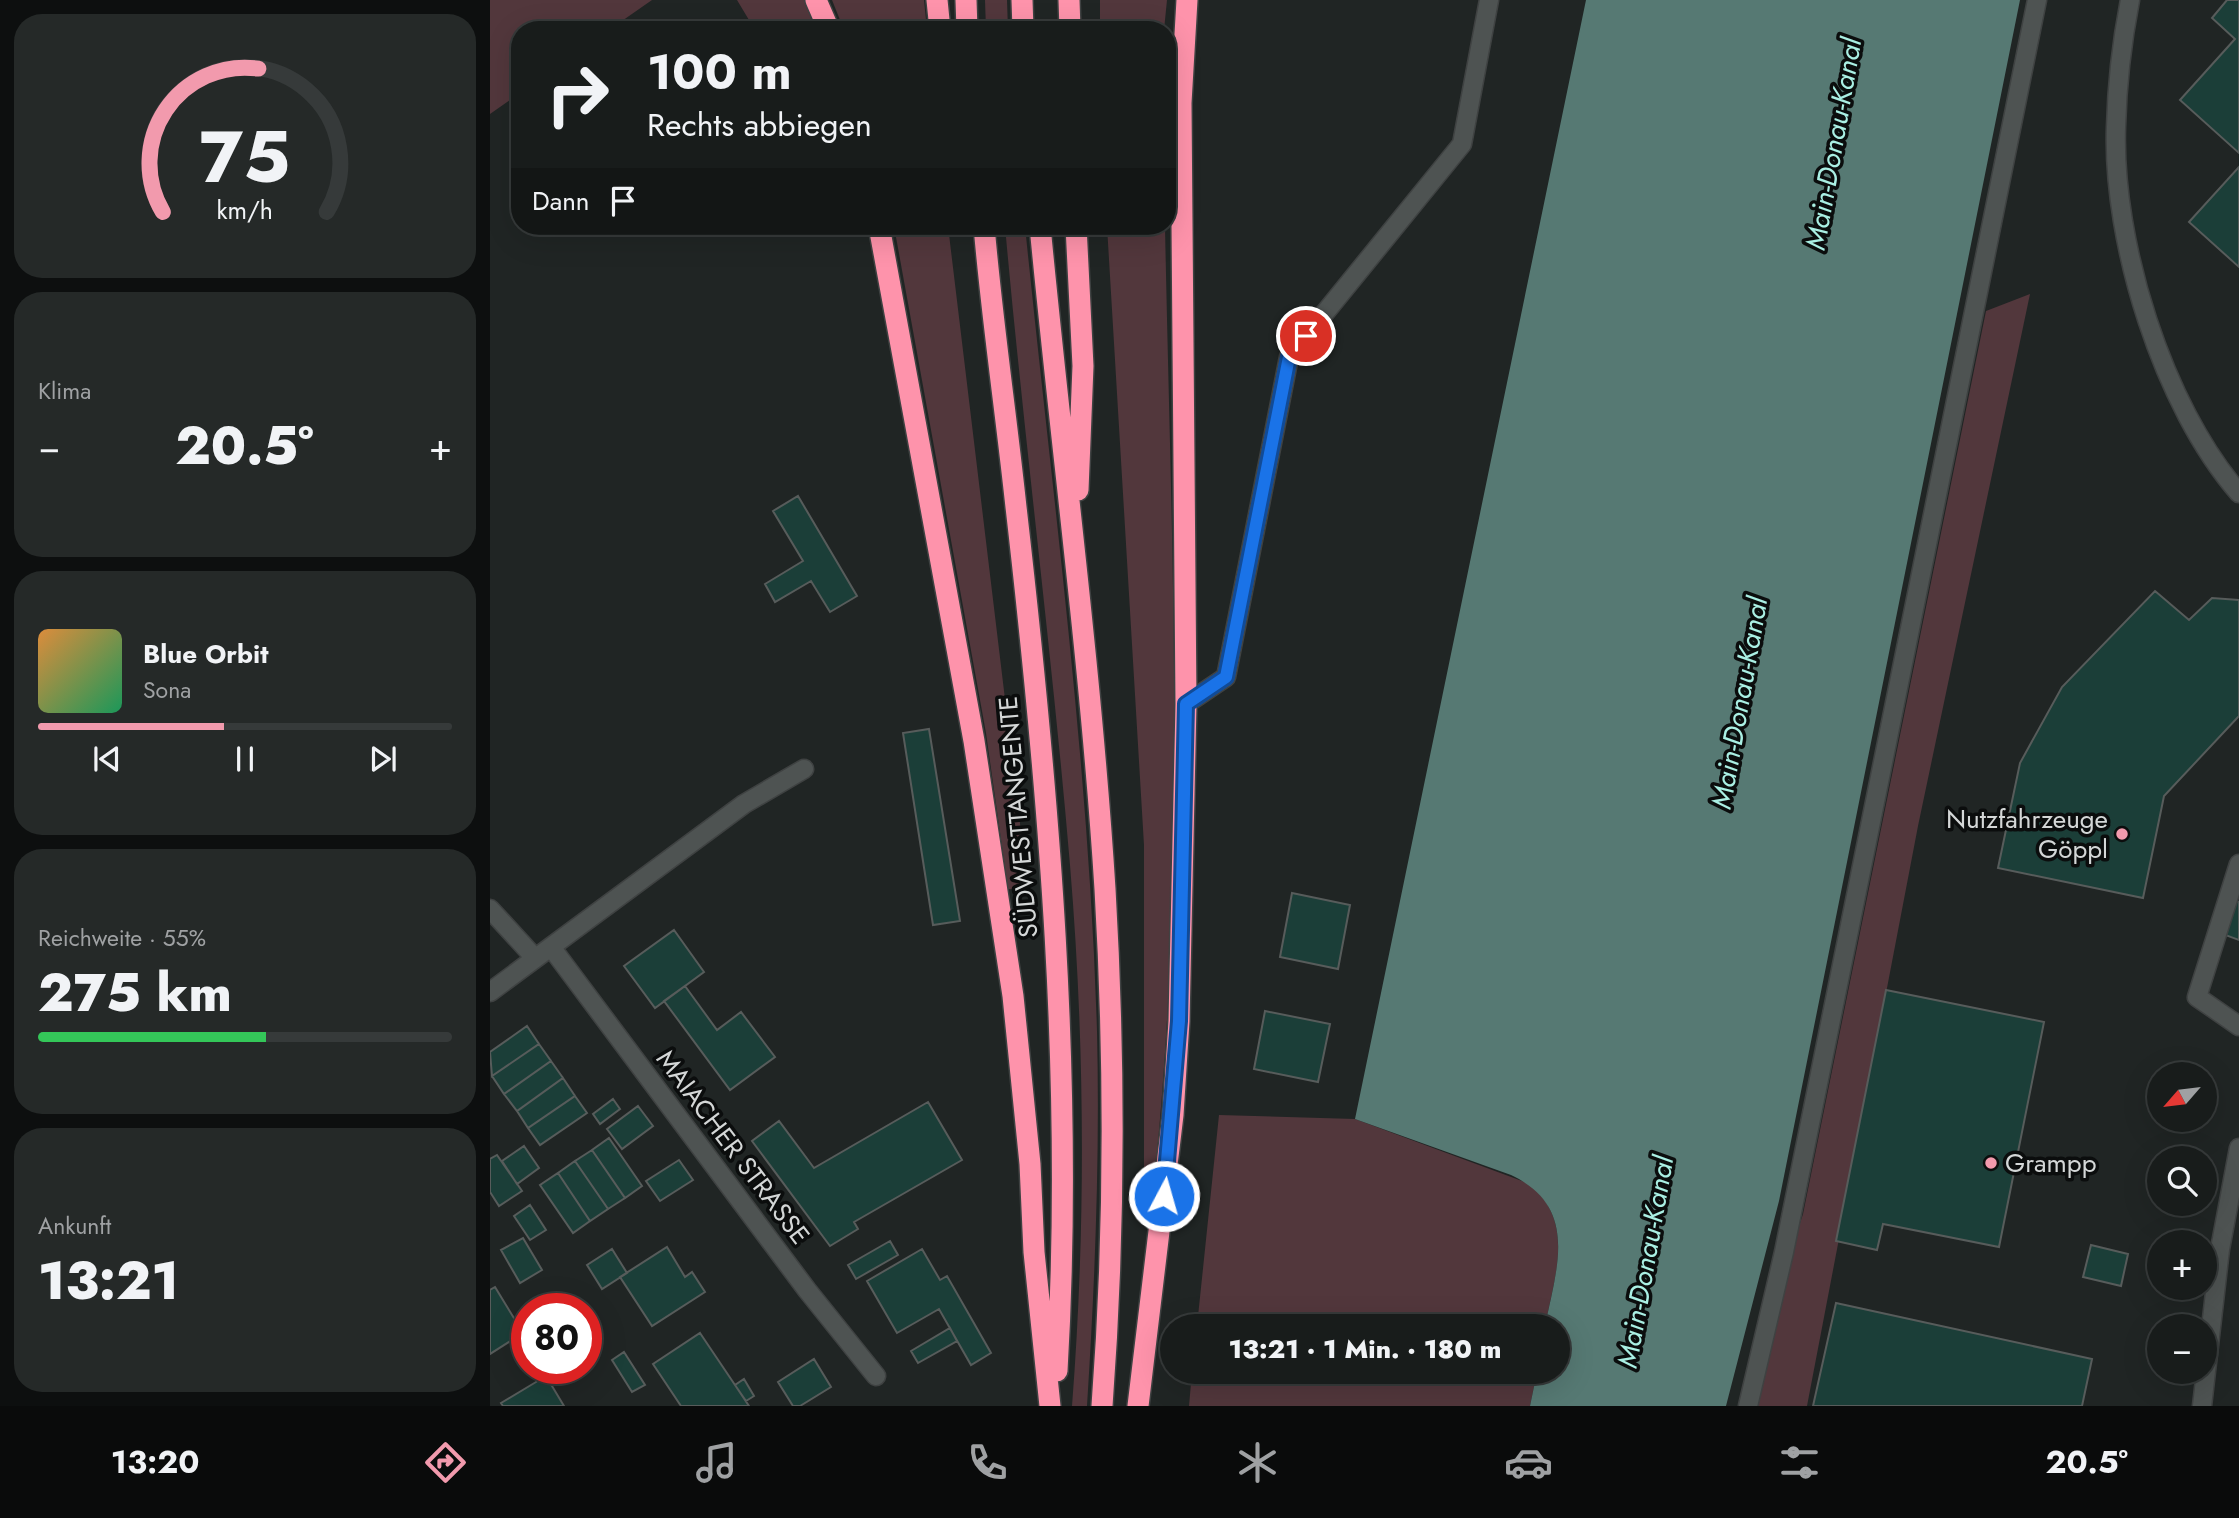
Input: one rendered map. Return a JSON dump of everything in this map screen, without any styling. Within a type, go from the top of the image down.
[{"type":"highway","points":[[816,0],[825,21]]},
{"type":"highway","points":[[937,0],[939,21]]},
{"type":"highway","points":[[965,0],[966,21]]},
{"type":"highway","points":[[1022,0],[1023,21]]},
{"type":"highway","points":[[1069,0],[1070,21]]},
{"type":"highway","points":[[1138,1406],[1173,1115],[1179,1021],[1186,704],[1181,103],[1187,0]]},
{"type":"highway","points":[[881,235],[974,741],[1013,996],[1028,1138],[1034,1252],[1052,1406]]},
{"type":"highway","name":"SÜDWESTTANGENTE","points":[[984,235],[1041,746],[1057,946],[1063,1192],[1052,1406]]},
{"type":"highway","points":[[1041,235],[1090,701],[1111,1009],[1111,1260],[1102,1406]]},
{"type":"highway","points":[[1076,235],[1083,366],[1076,555]]},
{"type":"street","points":[[1186,704],[1226,677],[1289,357],[1462,144],[1489,0]]},
{"type":"street","points":[[1748,1406],[1784,1252],[2038,0]]},
{"type":"street","points":[[2130,0],[2115,128],[2119,191],[2137,286],[2158,349],[2186,413],[2227,479],[2239,493]]},
{"type":"street","points":[[490,992],[744,804],[804,769]]},
{"type":"street","points":[[2239,864],[2197,997],[2239,1026]]},
{"type":"street","points":[[490,909],[536,958]]},
{"type":"street","name":"MAIACHER STRASSE","points":[[551,947],[807,1290],[877,1376]]},
{"type":"street","points":[[2202,1406],[2220,1249],[2239,1148]]},
{"type":"shaded area","points":[[490,0],[652,0],[622,21],[511,21],[511,99],[490,114]]},
{"type":"shaded area","points":[[737,0],[806,0],[814,21],[750,21]]},
{"type":"shaded area","points":[[832,0],[924,0],[926,21],[840,21]]},
{"type":"shaded area","points":[[985,0],[1007,0],[1008,21],[986,21]]},
{"type":"shaded area","points":[[1100,0],[1167,0],[1165,21],[1100,21]]},
{"type":"shaded area","points":[[896,235],[949,235],[1028,890],[1008,889],[986,733]]},
{"type":"shaded area","points":[[1006,235],[1026,235],[1078,729],[1093,930],[1098,1125],[1087,1406],[1072,1406],[1080,1271],[1082,1136],[1075,933],[1055,705]]},
{"type":"shaded area","points":[[1108,235],[1165,235],[1173,581],[1174,818],[1165,1055],[1155,1173],[1144,1172],[1144,845]]},
{"type":"shaded area","points":[[2030,294],[1918,826],[1807,1406],[1740,1406],[1803,1214],[1986,311]]},
{"type":"shaded area","points":[[1219,1115],[1355,1119],[1530,1184],[1544,1199],[1553,1215],[1557,1233],[1557,1269],[1548,1314],[1198,1314]]},
{"type":"shaded area","points":[[1191,1384],[1535,1384],[1530,1406],[1189,1406]]},
{"type":"water","name":"Main-Donau-Kanal","points":[[1586,0],[2020,0],[1779,1201],[1726,1406],[1530,1406],[1535,1384],[1570,1384],[1570,1314],[1547,1314],[1558,1240],[1555,1221],[1547,1204],[1532,1188],[1511,1175],[1355,1119]]},
{"type":"building","points":[[2227,0],[2239,0],[2239,153],[2180,100],[2235,39],[2212,18]]},
{"type":"building","points":[[2239,167],[2239,267],[2189,222]]},
{"type":"building","points":[[798,496],[857,596],[830,612],[811,581],[775,602],[765,584],[803,561],[773,511]]},
{"type":"building","points":[[2155,591],[2189,620],[2212,598],[2239,600],[2239,716],[2164,796],[2143,898],[1998,868],[2020,763],[2062,687]]},
{"type":"building","points":[[929,729],[960,921],[933,925],[903,733]]},
{"type":"building","points":[[1292,893],[1350,905],[1338,969],[1280,957]]},
{"type":"building","points":[[2221,895],[2239,902],[2239,940],[2209,929]]},
{"type":"building","points":[[674,930],[704,972],[655,1008],[624,966]]},
{"type":"building","points":[[685,986],[717,1030],[741,1012],[775,1057],[730,1090],[664,1001]]},
{"type":"building","points":[[1886,990],[2044,1022],[1999,1247],[1883,1224],[1877,1250],[1836,1241]]},
{"type":"building","points":[[1265,1011],[1330,1024],[1318,1082],[1254,1069]]},
{"type":"building","points":[[527,1026],[539,1044],[492,1076],[490,1052]]},
{"type":"building","points":[[539,1044],[551,1061],[504,1094],[492,1076]]},
{"type":"building","points":[[551,1061],[563,1078],[517,1111],[504,1094]]},
{"type":"building","points":[[563,1078],[575,1096],[528,1128],[517,1111]]},
{"type":"building","points":[[575,1096],[587,1113],[540,1145],[528,1128]]},
{"type":"building","points":[[613,1099],[620,1109],[600,1124],[593,1114]]},
{"type":"building","points":[[928,1102],[962,1160],[854,1222],[858,1229],[830,1246],[752,1141],[779,1121],[814,1168]]},
{"type":"building","points":[[638,1106],[653,1126],[622,1149],[607,1129]]},
{"type":"building","points":[[609,1138],[642,1186],[625,1198],[592,1150]]},
{"type":"building","points":[[524,1146],[539,1168],[517,1184],[502,1161]]},
{"type":"building","points":[[592,1150],[625,1198],[608,1209],[575,1161]]},
{"type":"building","points":[[497,1155],[522,1191],[499,1206],[490,1192],[490,1159]]},
{"type":"building","points":[[679,1160],[693,1180],[660,1201],[646,1181]]},
{"type":"building","points":[[575,1161],[608,1209],[590,1221],[558,1173]]},
{"type":"building","points":[[558,1173],[590,1221],[573,1233],[540,1185]]},
{"type":"building","points":[[530,1205],[546,1230],[530,1240],[514,1216]]},
{"type":"building","points":[[523,1238],[542,1270],[520,1283],[501,1250]]},
{"type":"building","points":[[890,1241],[898,1255],[856,1279],[848,1265]]},
{"type":"building","points":[[2091,1245],[2128,1254],[2121,1286],[2083,1277]]},
{"type":"building","points":[[667,1247],[685,1277],[692,1272],[705,1292],[652,1326],[620,1277]]},
{"type":"building","points":[[612,1249],[627,1273],[602,1289],[587,1265]]},
{"type":"building","points":[[922,1249],[940,1280],[947,1276],[991,1353],[971,1365],[939,1309],[897,1333],[867,1281]]},
{"type":"building","points":[[495,1287],[511,1313],[511,1341],[490,1354],[490,1290]]},
{"type":"building","points":[[1836,1303],[2092,1359],[2082,1406],[1813,1406]]},
{"type":"building","points":[[950,1328],[957,1341],[918,1363],[911,1351]]},
{"type":"building","points":[[700,1333],[749,1406],[681,1406],[653,1364]]},
{"type":"building","points":[[624,1352],[645,1385],[632,1392],[612,1360]]},
{"type":"building","points":[[814,1359],[831,1387],[800,1406],[793,1406],[778,1382]]},
{"type":"building","points":[[744,1379],[754,1396],[746,1401],[735,1385]]},
{"type":"building","points":[[533,1384],[551,1384],[564,1406],[503,1406],[501,1403]]},
{"type":"place","name":"Nutzfahrzeuge Göppl","points":[[2122,834]]},
{"type":"place","name":"Grampp","points":[[1991,1163]]},
{"type":"route","points":[[1164,1196],[1179,1021],[1186,806],[1186,704],[1226,677],[1289,357],[1306,336]]}]
